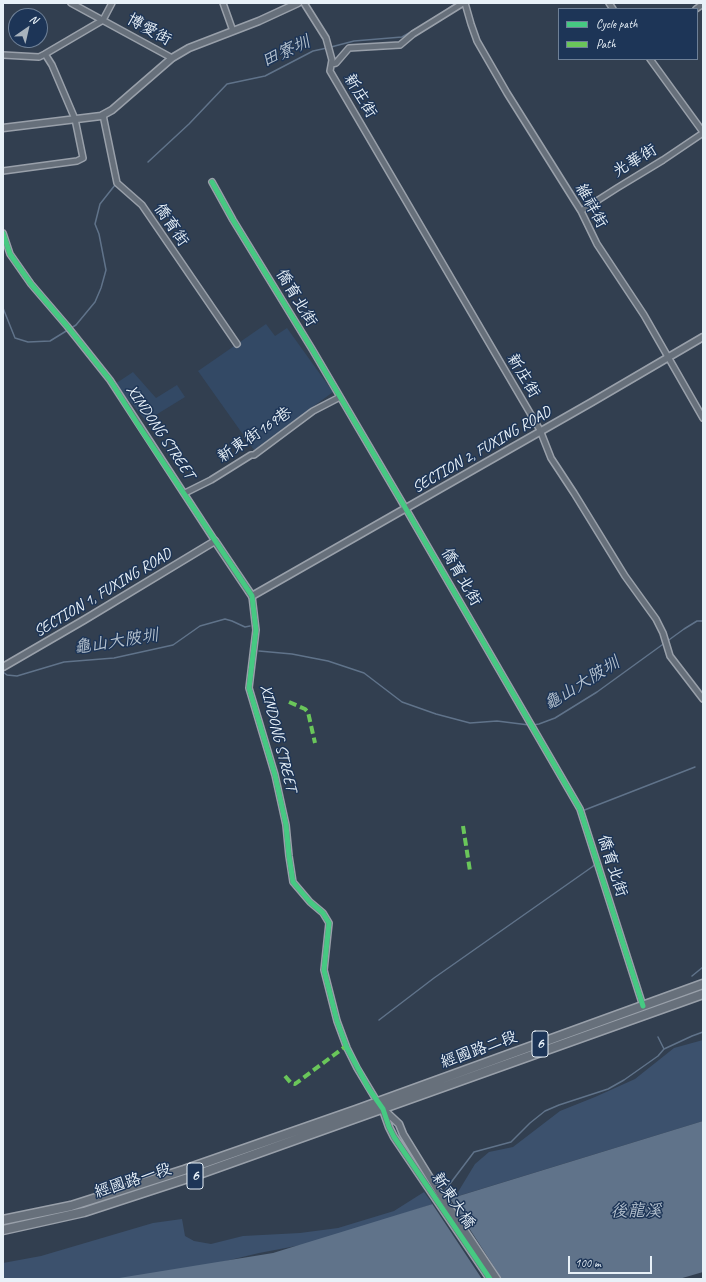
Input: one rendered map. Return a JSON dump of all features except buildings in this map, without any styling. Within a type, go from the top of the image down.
[{"type":"main road","name":"經國路二段","points":[[377,1101],[703,984]]},
{"type":"main road","name":"經國路二段","points":[[382,1109],[703,994]]},
{"type":"main road","name":"經國路一段","points":[[3,1220],[78,1203],[184,1170],[377,1101]]},
{"type":"main road","name":"經國路一段","points":[[3,1230],[84,1212],[188,1178],[382,1109]]},
{"type":"street","name":"博愛街","points":[[72,3],[172,58]]},
{"type":"street","points":[[3,55],[39,57],[103,20],[112,3]]},
{"type":"street","points":[[223,3],[233,31]]},
{"type":"street","points":[[3,128],[103,115],[118,106],[172,58],[190,48],[298,3]]},
{"type":"street","name":"新庄街","points":[[304,3],[326,38],[332,62],[330,71],[540,430],[551,458],[574,492],[625,576],[656,619],[663,633],[670,656],[703,699]]},
{"type":"street","points":[[332,62],[336,63],[349,48],[400,44],[413,34],[464,3]]},
{"type":"street","name":"維祥街","points":[[464,3],[470,24],[477,40],[507,93],[581,211],[597,244],[669,356],[703,418]]},
{"type":"street","points":[[3,171],[77,161],[83,158],[75,119],[52,65],[45,54]]},
{"type":"street","points":[[651,60],[703,132]]},
{"type":"street","name":"僑育街","points":[[103,115],[117,182],[142,205],[237,344]]},
{"type":"street","name":"光華街","points":[[581,211],[663,160],[703,132]]},
{"type":"street","name":"僑育北街","points":[[212,182],[233,220],[406,509],[580,809],[643,1006]]},
{"type":"street","name":"XINDONG STREET","points":[[3,233],[10,254],[31,284],[110,380],[252,596],[256,630],[249,688],[275,775],[286,825],[293,882],[310,902],[323,913],[329,923],[324,970],[337,1021],[347,1048],[357,1068],[382,1109]]},
{"type":"street","name":"SECTION 2, FUXING ROAD","points":[[252,596],[406,509],[540,430],[592,402],[703,337]]},
{"type":"street","name":"新東街169巷","points":[[185,493],[211,480],[251,455],[254,455],[313,411],[340,397]]},
{"type":"street","name":"SECTION 1, FUXING ROAD","points":[[3,667],[215,541]]},
{"type":"street","name":"新東大橋","points":[[382,1109],[399,1124],[403,1134],[440,1194],[497,1279]]},
{"type":"street","name":"新東大橋","points":[[382,1109],[394,1137],[490,1279]]},
{"type":"shaded area","points":[[266,324],[275,336],[287,328],[333,392],[254,450],[198,371]]},
{"type":"shaded area","points":[[133,372],[156,398],[177,385],[185,397],[146,421],[115,384]]},
{"type":"shaded area","points":[[703,1040],[703,1121],[455,1197],[475,1164],[489,1152],[513,1147],[560,1111],[635,1079],[674,1048]]},
{"type":"shaded area","points":[[424,1192],[433,1204],[317,1242],[259,1253],[151,1279],[3,1279],[3,1263],[41,1256],[153,1223],[182,1219],[185,1236],[194,1241],[211,1244],[243,1236],[300,1233],[338,1228],[394,1211]]},
{"type":"water","name":"後龍溪","points":[[703,1121],[703,1272],[679,1279],[113,1279],[273,1253]]},
{"type":"pier","points":[[449,1197],[502,1279],[482,1279],[431,1202]]},
{"type":"waterway","name":"田寮圳","points":[[433,19],[456,3]]},
{"type":"waterway","name":"田寮圳","points":[[331,47],[354,41],[402,37],[416,29]]},
{"type":"waterway","name":"田寮圳","points":[[148,162],[189,124],[227,84],[265,76],[313,51],[327,48]]},
{"type":"waterway","name":"田寮圳","points":[[3,308],[15,338],[28,342],[50,341],[76,325],[95,302],[101,288],[106,270],[99,234],[95,224],[100,204],[115,185]]},
{"type":"waterway","name":"龜山大陂圳","points":[[3,672],[7,675],[17,676],[64,662],[114,658],[173,645],[200,626],[225,619],[245,627],[250,626]]},
{"type":"waterway","name":"龜山大陂圳","points":[[533,725],[555,718],[597,692],[684,629],[697,621],[703,621]]},
{"type":"waterway","name":"龜山大陂圳","points":[[259,651],[292,654],[328,661],[364,673],[402,702],[436,714],[470,723],[497,721],[529,725]]},
{"type":"waterway","points":[[582,811],[695,767]]},
{"type":"waterway","points":[[379,1020],[434,978],[599,861]]},
{"type":"waterway","points":[[692,976],[703,967]]},
{"type":"waterway","points":[[443,1193],[474,1152],[511,1142],[530,1123],[545,1111],[608,1089],[624,1080],[658,1056],[664,1049],[703,1032]]},
{"type":"waterway","points":[[658,1037],[664,1049]]},
{"type":"marked path","points":[[289,702],[305,709],[308,712],[315,743]]},
{"type":"marked path","points":[[463,826],[470,871]]},
{"type":"marked path","points":[[285,1076],[291,1083],[295,1084],[346,1046]]},
{"type":"cycle path","points":[[212,182],[233,220],[312,349],[406,509],[580,809],[643,1006]]},
{"type":"cycle path","points":[[3,233],[10,254],[31,284],[110,380],[252,596],[256,630],[249,688],[275,775],[286,825],[293,882],[310,902],[323,913],[329,923],[324,970],[337,1021],[347,1048],[369,1089],[383,1109],[394,1137],[490,1279]]}]
